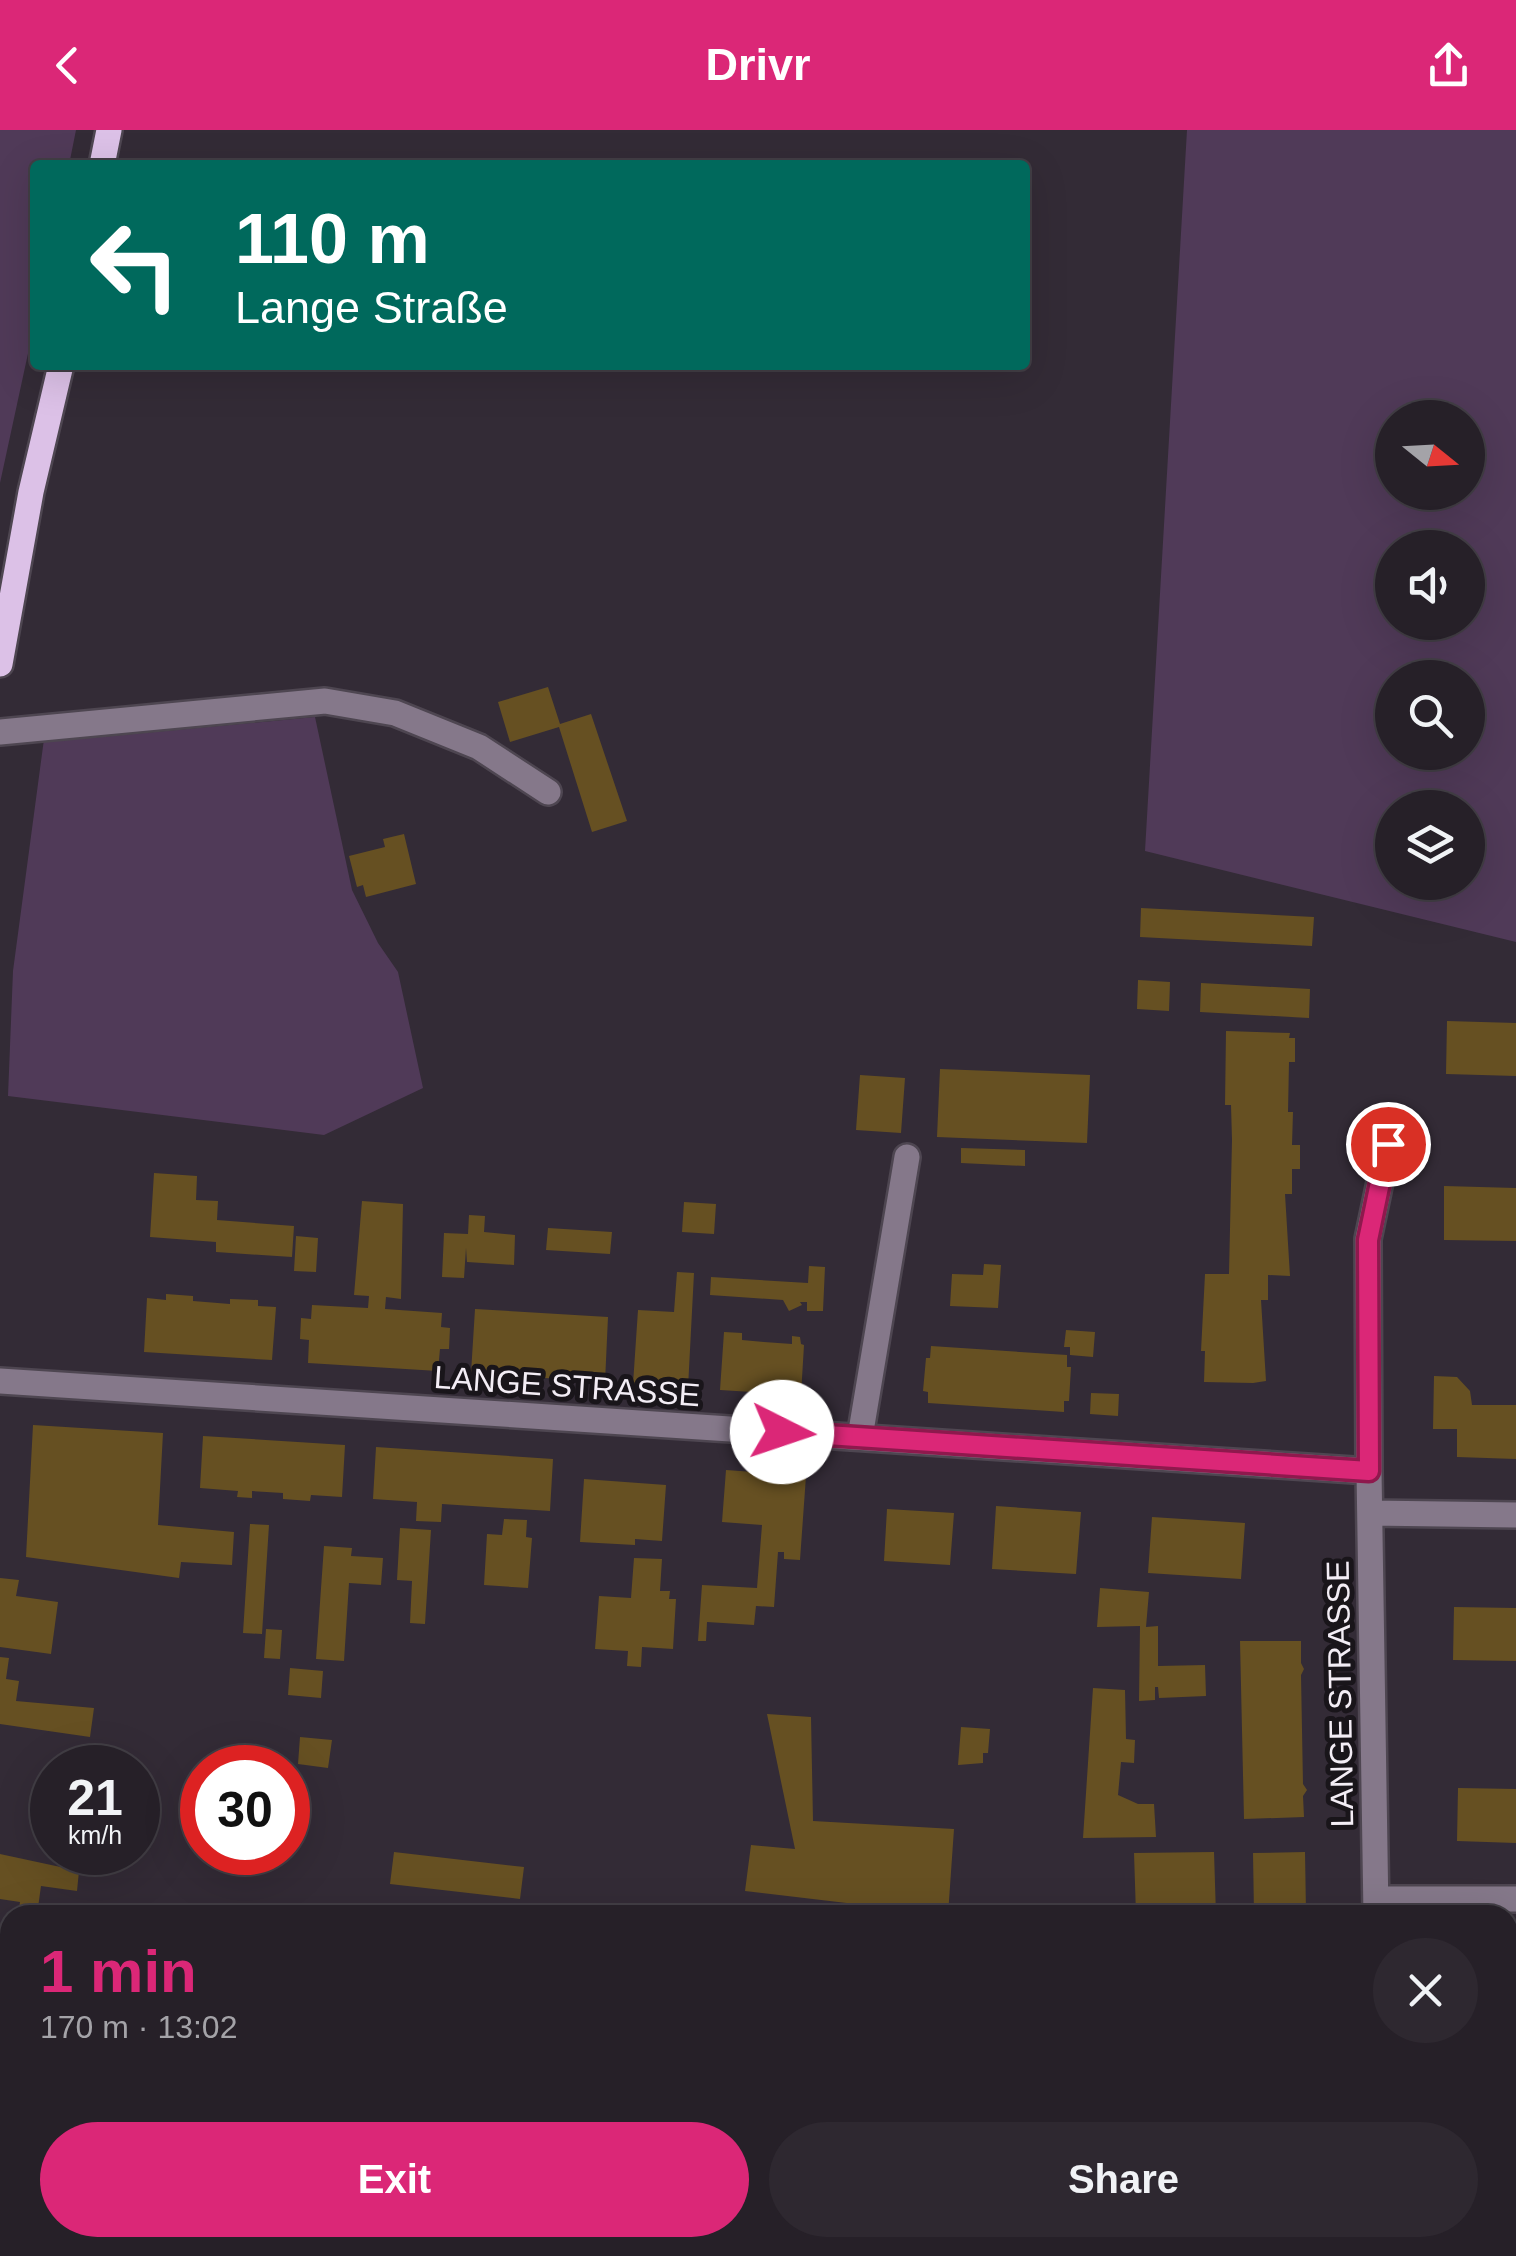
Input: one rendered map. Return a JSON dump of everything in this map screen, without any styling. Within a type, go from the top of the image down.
[{"type":"main road","points":[[103,160],[109,130]]},
{"type":"main road","points":[[0,664],[30,492],[60,370]]},
{"type":"street","points":[[0,732],[326,701],[395,712],[478,748],[548,792]]},
{"type":"street","name":"LANGE STRASSE","points":[[1376,1905],[1368,1240],[1388,1144]]},
{"type":"street","points":[[860,1438],[907,1157]]},
{"type":"street","name":"LANGE STRASSE","points":[[0,1381],[1369,1471]]},
{"type":"street","points":[[1370,1513],[1516,1515]]},
{"type":"street","points":[[1411,1905],[1516,1899]]},
{"type":"shaded area","points":[[0,130],[76,130],[70,160],[30,160],[30,344],[0,483]]},
{"type":"shaded area","points":[[1187,130],[1516,130],[1516,942],[1145,851]]},
{"type":"shaded area","points":[[315,717],[352,890],[378,943],[398,972],[423,1088],[324,1135],[8,1096],[13,971],[44,739]]},
{"type":"building","points":[[548,687],[560,724],[591,714],[627,821],[592,832],[559,727],[510,742],[498,702]]},
{"type":"building","points":[[404,834],[416,884],[366,897],[363,885],[357,887],[349,856],[385,847],[383,839]]},
{"type":"building","points":[[1141,908],[1314,917],[1312,946],[1140,937]]},
{"type":"building","points":[[1138,980],[1170,982],[1169,1011],[1137,1009]]},
{"type":"building","points":[[1201,983],[1310,989],[1309,1018],[1200,1012]]},
{"type":"building","points":[[1447,1021],[1516,1023],[1516,1076],[1446,1074]]},
{"type":"building","points":[[1226,1031],[1290,1033],[1289,1038],[1295,1038],[1295,1062],[1289,1062],[1288,1112],[1293,1112],[1292,1145],[1300,1145],[1300,1169],[1292,1169],[1292,1194],[1285,1194],[1290,1276],[1268,1275],[1268,1300],[1261,1300],[1266,1381],[1253,1383],[1204,1382],[1205,1351],[1201,1351],[1205,1274],[1229,1274],[1232,1140],[1231,1105],[1225,1105]]},
{"type":"building","points":[[940,1069],[1090,1075],[1087,1143],[937,1137]]},
{"type":"building","points":[[860,1075],[905,1078],[901,1133],[856,1130]]},
{"type":"building","points":[[961,1148],[1025,1150],[1025,1166],[961,1163]]},
{"type":"building","points":[[154,1173],[197,1176],[196,1200],[218,1201],[217,1220],[294,1226],[292,1257],[216,1252],[216,1242],[150,1237]]},
{"type":"building","points":[[1444,1186],[1516,1188],[1516,1241],[1444,1240]]},
{"type":"building","points":[[362,1201],[403,1204],[401,1299],[386,1297],[385,1309],[442,1313],[441,1327],[450,1328],[449,1349],[440,1349],[438,1371],[308,1363],[309,1340],[300,1339],[301,1318],[311,1319],[312,1305],[368,1308],[369,1296],[354,1295]]},
{"type":"building","points":[[684,1202],[716,1204],[714,1234],[682,1232]]},
{"type":"building","points":[[469,1215],[485,1216],[484,1232],[515,1235],[514,1265],[467,1262],[466,1248],[464,1278],[442,1277],[444,1233],[468,1234]]},
{"type":"building","points":[[548,1228],[612,1232],[610,1254],[546,1250]]},
{"type":"building","points":[[296,1236],[318,1238],[316,1272],[294,1271]]},
{"type":"building","points":[[984,1264],[1001,1265],[998,1308],[950,1306],[952,1274],[983,1275]]},
{"type":"building","points":[[809,1266],[825,1267],[823,1311],[807,1311],[807,1302],[800,1302],[802,1305],[789,1311],[783,1300],[710,1295],[711,1277],[808,1283]]},
{"type":"building","points":[[677,1272],[694,1273],[688,1388],[633,1384],[638,1310],[674,1312]]},
{"type":"building","points":[[166,1294],[230,1304],[230,1299],[258,1300],[258,1306],[276,1307],[272,1360],[144,1352],[147,1298],[166,1300]]},
{"type":"building","points":[[475,1309],[608,1317],[605,1382],[471,1373]]},
{"type":"building","points":[[1066,1330],[1095,1332],[1093,1357],[1070,1355],[1070,1347],[1064,1347]]},
{"type":"building","points":[[724,1332],[742,1333],[742,1340],[792,1344],[792,1336],[800,1337],[804,1345],[801,1395],[720,1390]]},
{"type":"building","points":[[931,1346],[1067,1355],[1067,1367],[1071,1367],[1069,1401],[1064,1401],[1064,1412],[928,1403],[928,1392],[923,1391]]},
{"type":"building","points":[[1434,1376],[1457,1377],[1470,1391],[1472,1405],[1516,1405],[1516,1459],[1457,1457],[1457,1429],[1433,1429]]},
{"type":"building","points":[[1091,1393],[1119,1394],[1118,1416],[1090,1414]]},
{"type":"building","points":[[33,1425],[163,1433],[158,1525],[234,1532],[232,1565],[181,1562],[179,1578],[26,1557]]},
{"type":"building","points":[[203,1436],[345,1445],[342,1497],[311,1495],[310,1501],[283,1499],[283,1493],[252,1491],[252,1498],[237,1497],[238,1491],[200,1488]]},
{"type":"building","points":[[376,1447],[553,1459],[550,1511],[442,1504],[441,1522],[416,1521],[417,1502],[373,1499]]},
{"type":"building","points":[[726,1470],[806,1476],[800,1560],[784,1559],[784,1552],[778,1552],[774,1607],[756,1606],[754,1625],[707,1622],[706,1641],[698,1641],[702,1585],[757,1588],[762,1525],[722,1522]]},
{"type":"building","points":[[584,1479],[666,1485],[662,1541],[635,1539],[635,1545],[580,1542]]},
{"type":"building","points":[[996,1506],[1081,1512],[1076,1574],[992,1569]]},
{"type":"building","points":[[887,1509],[954,1513],[950,1565],[884,1561]]},
{"type":"building","points":[[1152,1517],[1245,1523],[1241,1579],[1148,1573]]},
{"type":"building","points":[[504,1519],[527,1520],[526,1537],[532,1538],[528,1588],[484,1585],[487,1534],[502,1535]]},
{"type":"building","points":[[250,1524],[269,1525],[262,1634],[243,1633]]},
{"type":"building","points":[[400,1528],[431,1530],[425,1624],[410,1623],[412,1581],[397,1580]]},
{"type":"building","points":[[324,1546],[352,1548],[351,1556],[383,1558],[381,1585],[349,1583],[344,1661],[316,1659]]},
{"type":"building","points":[[634,1558],[662,1559],[660,1591],[670,1591],[669,1599],[676,1599],[673,1649],[642,1647],[641,1667],[627,1666],[628,1651],[595,1649],[599,1596],[631,1598]]},
{"type":"building","points":[[0,1578],[19,1580],[16,1596],[58,1602],[51,1654],[0,1647]]},
{"type":"building","points":[[1100,1588],[1149,1592],[1146,1627],[1158,1626],[1158,1666],[1205,1665],[1206,1696],[1159,1698],[1155,1687],[1155,1700],[1139,1701],[1140,1626],[1097,1627]]},
{"type":"building","points":[[1454,1607],[1516,1608],[1516,1661],[1453,1660]]},
{"type":"building","points":[[266,1629],[282,1630],[280,1659],[264,1658]]},
{"type":"building","points":[[1240,1641],[1301,1641],[1303,1784],[1307,1790],[1303,1796],[1304,1817],[1244,1819]]},
{"type":"building","points":[[0,1657],[9,1658],[6,1679],[19,1681],[16,1701],[94,1708],[90,1737],[0,1724]]},
{"type":"building","points":[[290,1668],[323,1671],[321,1698],[288,1695]]},
{"type":"building","points":[[1093,1688],[1125,1690],[1126,1739],[1135,1740],[1134,1763],[1121,1762],[1118,1795],[1138,1804],[1154,1804],[1156,1837],[1083,1838]]},
{"type":"building","points":[[767,1714],[811,1717],[813,1821],[954,1829],[949,1905],[863,1905],[745,1891],[751,1845],[795,1849]]},
{"type":"building","points":[[961,1727],[990,1729],[983,1763],[958,1765]]},
{"type":"building","points":[[300,1737],[332,1740],[328,1768],[310,1766],[310,1745],[299,1745]]},
{"type":"building","points":[[1458,1788],[1516,1789],[1516,1843],[1457,1841]]},
{"type":"building","points":[[394,1852],[524,1867],[520,1899],[390,1884]]},
{"type":"building","points":[[1214,1852],[1216,1905],[1136,1905],[1134,1853]]},
{"type":"building","points":[[1305,1852],[1306,1905],[1254,1905],[1253,1853]]},
{"type":"building","points":[[0,1854],[30,1860],[30,1875],[79,1875],[77,1891],[41,1886],[38,1905],[20,1905],[20,1902],[0,1899]]},
{"type":"route","points":[[782,1432],[1369,1471],[1368,1240],[1388,1144]]}]
